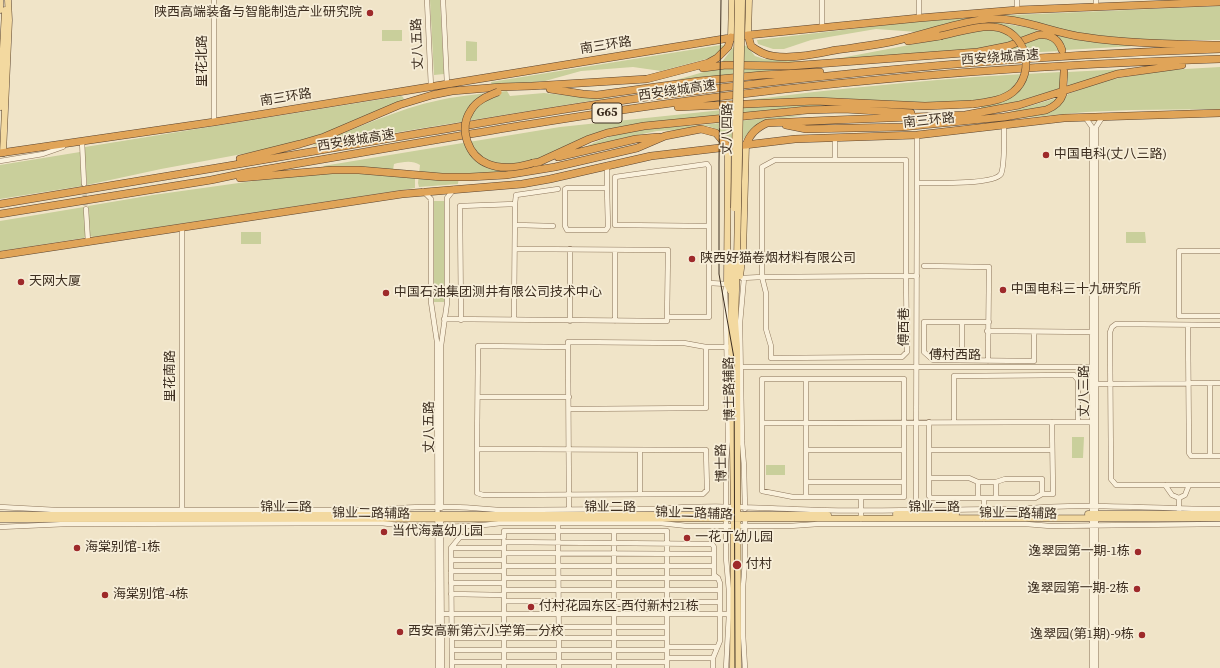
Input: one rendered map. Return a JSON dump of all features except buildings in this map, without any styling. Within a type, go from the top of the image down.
[{"type":"highway","name":"南三环路","points":[[1,153],[214,122],[731,37],[822,27],[1094,3],[1220,2]]},
{"type":"highway","points":[[748,35],[751,46],[763,54],[798,57],[898,41],[953,25],[983,19],[1024,23],[1082,37],[1120,42],[1220,45]]},
{"type":"highway","points":[[628,109],[815,101],[925,106],[973,104],[990,102],[1005,97],[1013,92],[1021,83],[1025,74],[1027,62],[1025,51],[1012,35],[1003,29],[984,27],[915,41],[898,41]]},
{"type":"highway","points":[[209,168],[324,137],[399,105],[452,91],[647,79],[726,65],[789,66],[978,52],[1008,46],[1043,34],[1053,37],[1060,44],[1062,50]]},
{"type":"highway","points":[[647,79],[712,61],[723,54],[728,47],[731,37]]},
{"type":"highway","name":"西安绕城高速","points":[[0,204],[150,180],[209,168],[643,98],[773,81],[900,68],[1053,57],[1220,49]]},
{"type":"highway","points":[[746,145],[754,130],[760,126],[776,122],[964,115],[989,111],[1038,99],[1097,79],[1117,74],[1220,60]]},
{"type":"highway","name":"西安绕城高速","points":[[0,214],[212,180],[256,170],[628,109],[772,91],[966,72],[1115,63],[1220,60]]},
{"type":"highway","points":[[728,147],[716,133],[709,130],[693,130],[665,136],[636,139],[536,163],[500,167],[488,164],[474,154],[469,148],[465,133],[467,117],[471,110],[484,98],[500,89],[555,89],[584,94],[597,94],[762,74],[900,68]]},
{"type":"highway","points":[[776,122],[806,130],[902,127],[1046,110],[1057,104],[1061,99],[1064,72]]},
{"type":"highway","points":[[511,90],[532,86]]},
{"type":"highway","points":[[536,163],[589,139],[627,128],[644,126],[807,110],[844,109],[938,114],[989,111]]},
{"type":"highway","name":"南三环路","points":[[0,255],[423,191],[522,184],[652,156],[795,139],[917,136],[1085,117],[1220,113]]},
{"type":"highway","points":[[212,180],[339,170],[488,177],[537,171],[638,148],[665,136]]},
{"type":"main road","points":[[0,0],[0,10]]},
{"type":"main road","points":[[0,107],[7,0]]},
{"type":"main road","points":[[1,153],[9,20],[7,0]]},
{"type":"main road","points":[[731,37],[732,0]]},
{"type":"main road","name":"丈八四路","points":[[735,258],[738,0]]},
{"type":"main road","name":"丈八四路","points":[[735,258],[742,0]]},
{"type":"main road","points":[[748,35],[749,0]]},
{"type":"main road","points":[[728,147],[727,284],[734,292],[742,278],[746,145]]},
{"type":"main road","name":"博士路","points":[[735,258],[734,292],[729,347],[736,507]]},
{"type":"main road","name":"博士路","points":[[734,292],[737,348],[736,520],[738,668]]},
{"type":"main road","name":"锦业二路","points":[[0,515],[439,517],[569,514],[726,517],[736,520],[745,517],[861,514],[984,514],[1094,517],[1220,514]]},
{"type":"main road","name":"锦业二路","points":[[439,517],[558,521],[569,514]]},
{"type":"main road","name":"锦业二路","points":[[1179,514],[1220,518]]},
{"type":"main road","name":"锦业二路","points":[[0,519],[182,517]]},
{"type":"main road","name":"博士路","points":[[733,668],[736,520]]},
{"type":"street","name":"里花北路","points":[[214,0],[214,122]]},
{"type":"street","name":"丈八五路","points":[[427,0],[431,87]]},
{"type":"street","name":"丈八五路","points":[[444,0],[447,84]]},
{"type":"street","points":[[822,0],[822,27]]},
{"type":"street","points":[[919,0],[919,18]]},
{"type":"street","points":[[1017,0],[1017,10]]},
{"type":"street","name":"丈八三路","points":[[1094,332],[1096,127],[1103,116]]},
{"type":"street","name":"丈八三路","points":[[1085,117],[1092,126],[1094,332],[1092,668]]},
{"type":"street","points":[[917,183],[983,181],[996,178],[1000,175],[1003,165],[1004,125]]},
{"type":"street","name":"傅西巷","points":[[916,514],[917,136]]},
{"type":"street","points":[[835,160],[836,138]]},
{"type":"street","points":[[0,160],[43,154],[79,142],[84,184]]},
{"type":"street","points":[[775,160],[835,160],[906,160],[907,352],[902,357],[771,358],[771,346],[766,329],[766,293],[762,277],[762,167],[775,160]]},
{"type":"street","points":[[667,317],[709,317],[709,226],[709,167],[707,164],[615,177],[615,226],[709,226]]},
{"type":"street","points":[[607,165],[608,228],[606,230],[567,230],[565,226],[565,189],[607,188]]},
{"type":"street","name":"丈八五路","points":[[439,507],[441,346],[447,303],[446,198],[454,189]]},
{"type":"street","points":[[514,320],[516,195],[558,189]]},
{"type":"street","name":"丈八五路","points":[[423,191],[432,199],[432,302],[437,342],[439,507],[438,668]]},
{"type":"street","points":[[461,320],[460,206],[515,204]]},
{"type":"street","points":[[86,209],[88,242]]},
{"type":"street","points":[[516,225],[553,226]]},
{"type":"street","name":"里花南路","points":[[182,228],[182,517]]},
{"type":"street","points":[[444,320],[667,321],[668,250],[515,249]]},
{"type":"street","points":[[570,249],[570,321]]},
{"type":"street","points":[[615,250],[615,321]]},
{"type":"street","points":[[1220,251],[1179,251],[1179,316],[1220,316]]},
{"type":"street","points":[[924,266],[989,267],[988,361]]},
{"type":"street","points":[[742,278],[916,276]]},
{"type":"street","name":"博士路辅路","points":[[742,278],[740,323],[742,441],[745,507],[743,634],[745,668]]},
{"type":"street","points":[[709,283],[727,284]]},
{"type":"street","name":"博士路辅路","points":[[726,668],[729,614],[726,526],[729,347],[725,292],[727,284]]},
{"type":"street","points":[[989,322],[924,322],[924,352],[930,359],[933,360],[1034,361],[1034,332]]},
{"type":"street","points":[[962,322],[962,360]]},
{"type":"street","points":[[1220,325],[1116,324],[1112,327],[1110,332],[1111,479],[1116,485],[1220,485]]},
{"type":"street","points":[[1188,325],[1189,453],[1191,456],[1220,456]]},
{"type":"street","points":[[988,331],[1094,332]]},
{"type":"street","points":[[569,514],[568,342],[684,342],[706,347],[729,347]]},
{"type":"street","points":[[477,449],[706,450],[707,490],[703,494],[483,495],[477,493],[477,449],[478,397],[478,346],[568,347]]},
{"type":"street","points":[[569,409],[706,408],[706,347]]},
{"type":"street","name":"傅村西路","points":[[741,368],[1094,367]]},
{"type":"street","points":[[954,422],[954,376],[1074,375],[1078,380],[1078,422]]},
{"type":"street","points":[[762,379],[806,379],[904,379],[904,497],[806,498],[793,497],[762,490],[762,379]]},
{"type":"street","points":[[806,379],[806,498]]},
{"type":"street","points":[[1210,383],[1210,456]]},
{"type":"street","points":[[1094,384],[1220,383]]},
{"type":"street","points":[[478,397],[569,397]]},
{"type":"street","points":[[929,422],[929,496],[931,498],[1035,498],[1042,494],[1053,494],[1052,422]]},
{"type":"street","points":[[763,423],[1094,422]]},
{"type":"street","points":[[640,450],[640,494]]},
{"type":"street","points":[[806,450],[904,450]]},
{"type":"street","points":[[929,450],[1052,450]]},
{"type":"street","points":[[929,478],[969,478],[978,482],[996,482],[1005,479],[1042,479],[1042,494]]},
{"type":"street","points":[[806,482],[904,482]]},
{"type":"street","points":[[978,482],[978,498]]},
{"type":"street","points":[[996,482],[996,498]]},
{"type":"street","points":[[1165,485],[1172,495],[1179,498],[1185,495],[1189,485]]},
{"type":"street","points":[[861,497],[861,514]]},
{"type":"street","points":[[984,498],[984,514]]},
{"type":"street","points":[[1179,498],[1179,514]]},
{"type":"street","name":"锦业二路辅路","points":[[0,527],[182,517],[381,510],[402,507],[475,508],[569,514],[681,507],[745,507],[861,514]]},
{"type":"street","name":"锦业二路辅路","points":[[984,514],[1044,507],[1147,507],[1179,514],[1220,509]]},
{"type":"street","name":"锦业二路辅路","points":[[0,508],[182,517],[381,523],[401,526],[477,526],[501,523],[558,521],[726,526],[736,520],[745,526],[790,526],[818,524],[1026,524],[1050,526],[1220,524]]},
{"type":"street","points":[[558,521],[559,668]]},
{"type":"street","name":"丈八五路","points":[[439,526],[442,668]]},
{"type":"street","name":"丈八三路","points":[[1094,526],[1096,668]]},
{"type":"street","points":[[504,668],[504,531],[666,531],[667,668]]},
{"type":"street","points":[[614,531],[614,668]]},
{"type":"street","points":[[452,668],[451,548],[460,537],[558,543],[712,544],[714,547],[714,575],[718,578],[720,583],[720,641],[714,658],[713,668]]},
{"type":"street","points":[[451,548],[558,554],[714,554]]},
{"type":"street","points":[[451,560],[504,560]]},
{"type":"street","points":[[451,571],[558,566],[714,566]]},
{"type":"street","points":[[504,578],[718,578]]},
{"type":"street","points":[[451,583],[504,584]]},
{"type":"street","points":[[451,594],[558,590],[720,590]]},
{"type":"street","points":[[504,601],[720,602]]},
{"type":"street","points":[[441,614],[729,614]]},
{"type":"street","points":[[452,627],[667,627]]},
{"type":"street","points":[[452,638],[667,638]]},
{"type":"street","points":[[452,650],[614,650],[717,647]]},
{"type":"street","points":[[452,662],[614,662],[714,658]]},
{"type":"green space","points":[[430,0],[440,0],[444,74],[434,75]]},
{"type":"green space","points":[[1220,6],[1220,40],[1140,40],[1085,34],[990,16]]},
{"type":"green space","points":[[981,18],[1005,24],[1032,28],[1040,32],[1016,41],[986,49],[830,60],[941,39],[938,27],[917,32],[876,29],[811,40],[784,49],[773,49],[758,44],[757,40],[911,22]]},
{"type":"green space","points":[[382,30],[402,30],[402,41],[382,41]]},
{"type":"green space","points":[[1054,34],[1079,40],[1136,46],[1065,50]]},
{"type":"green space","points":[[1039,37],[1051,39],[1061,51],[980,55]]},
{"type":"green space","points":[[466,41],[477,42],[477,61],[466,61]]},
{"type":"green space","points":[[736,44],[747,46],[755,56],[764,59],[803,62],[721,63]]},
{"type":"green space","points":[[721,45],[725,46],[715,56],[661,71],[633,67],[581,71],[545,81],[492,86],[491,82]]},
{"type":"green space","points":[[1220,67],[1220,109],[1086,112],[1011,119],[1060,105],[1068,94],[1107,80],[1168,70]]},
{"type":"green space","points":[[742,68],[778,70],[676,80],[714,69]]},
{"type":"green space","points":[[1127,70],[1068,87],[1067,72]]},
{"type":"green space","points":[[1061,72],[1061,88],[1013,103],[981,109],[981,102],[931,104],[836,98],[732,102],[896,84]]},
{"type":"green space","points":[[507,91],[510,96],[544,93],[591,98],[614,97],[313,146],[377,120],[424,104],[457,97]]},
{"type":"green space","points":[[401,96],[404,100],[320,136],[264,150],[161,169],[87,185],[85,147]]},
{"type":"green space","points":[[1060,97],[1050,106],[1000,115]]},
{"type":"green space","points":[[797,104],[848,104],[797,107],[626,127],[526,164],[527,171],[459,175],[458,184],[419,187],[420,165],[411,162],[394,164],[393,170],[325,168],[323,166],[560,127],[751,107]]},
{"type":"green space","points":[[802,115],[762,122],[749,131],[743,140],[729,142],[723,133],[708,126],[657,131],[618,139],[618,141],[580,150],[609,137],[640,130]]},
{"type":"green space","points":[[80,152],[82,186],[0,199],[0,165]]},
{"type":"green space","points":[[361,173],[415,178],[415,188],[93,237],[90,236],[88,206],[153,195],[303,174]]},
{"type":"green space","points":[[434,201],[444,201],[444,302],[434,302]]},
{"type":"green space","points":[[84,207],[86,236],[84,238],[0,251],[0,221]]},
{"type":"green space","points":[[241,232],[261,232],[261,244],[241,244]]},
{"type":"green space","points":[[1126,232],[1145,232],[1146,243],[1126,243]]},
{"type":"green space","points":[[1072,437],[1084,437],[1083,458],[1072,458]]},
{"type":"green space","points":[[766,465],[785,465],[785,475],[766,475]]},
{"type":"tunnel","points":[[84,188],[86,209]]},
{"type":"tram line","points":[[721,0],[719,274],[734,358],[735,668]]},
{"type":"place","name":"陕西高端装备与智能制造产业研究院","points":[[370,13]]},
{"type":"place","name":"中国电科(丈八三路)","points":[[1046,155]]},
{"type":"place","name":"陕西好猫卷烟材料有限公司","points":[[692,259]]},
{"type":"place","name":"天网大厦","points":[[21,282]]},
{"type":"place","name":"中国电科三十九研究所","points":[[1003,290]]},
{"type":"place","name":"中国石油集团测井有限公司技术中心","points":[[386,293]]},
{"type":"place","name":"当代海嘉幼儿园","points":[[384,532]]},
{"type":"place","name":"一花丁幼儿园","points":[[687,538]]},
{"type":"place","name":"海棠别馆-1栋","points":[[77,548]]},
{"type":"place","name":"逸翠园第一期-1栋","points":[[1138,552]]},
{"type":"place","name":"付村","points":[[737,565]]},
{"type":"place","name":"逸翠园第一期-2栋","points":[[1137,589]]},
{"type":"place","name":"海棠别馆-4栋","points":[[105,595]]},
{"type":"place","name":"付村花园东区-西付新村21栋","points":[[531,607]]},
{"type":"place","name":"西安高新第六小学第一分校","points":[[400,632]]},
{"type":"place","name":"逸翠园(第1期)-9栋","points":[[1142,635]]}]
